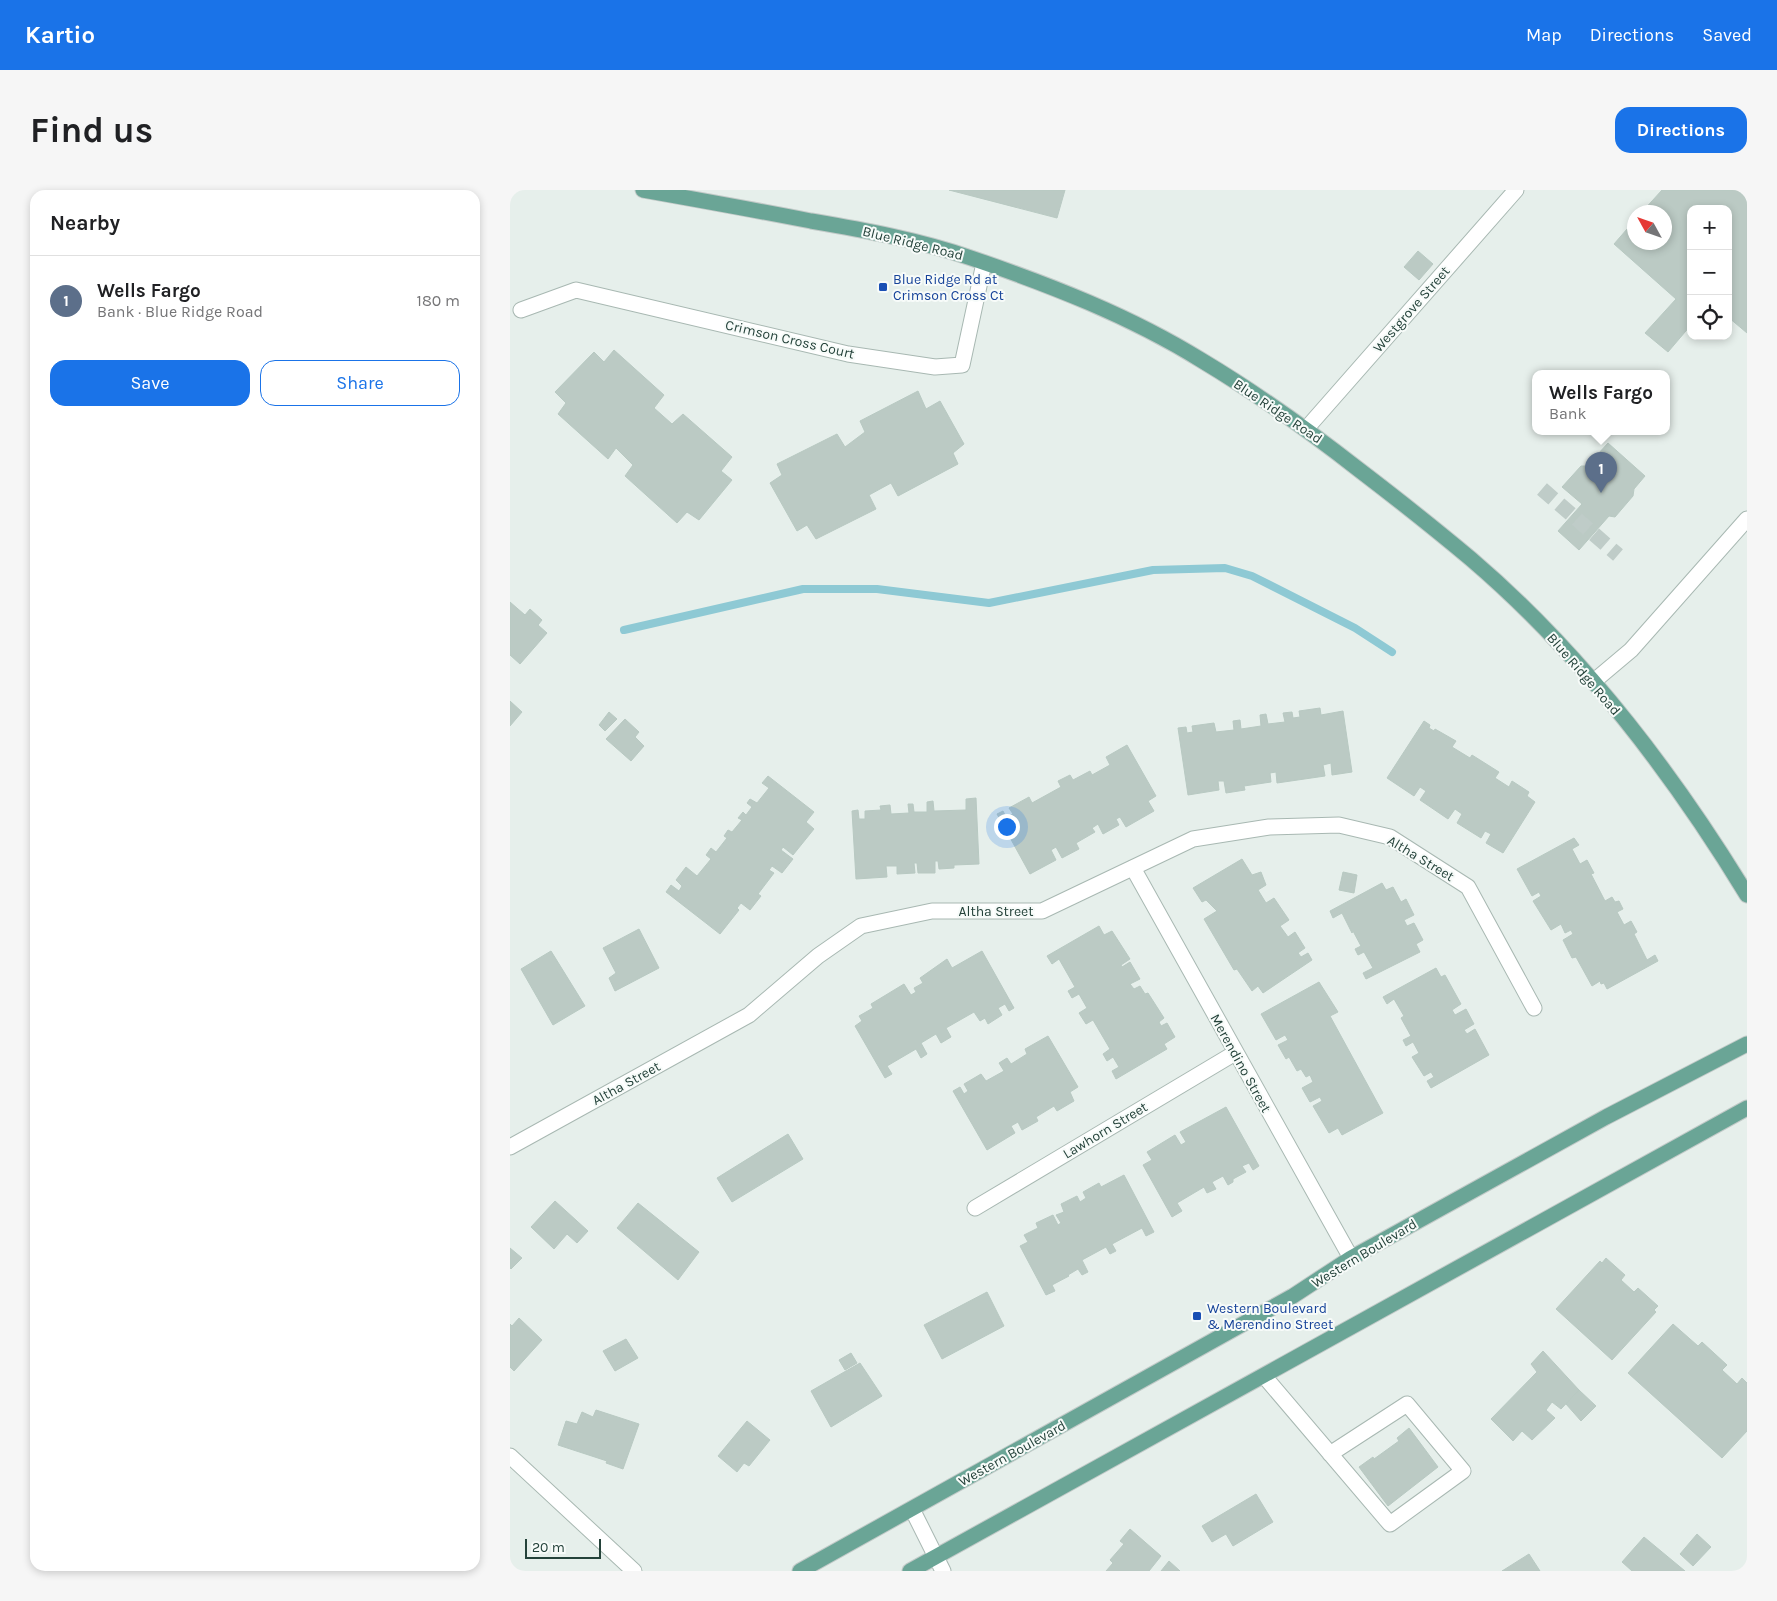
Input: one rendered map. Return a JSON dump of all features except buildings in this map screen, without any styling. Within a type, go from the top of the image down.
[{"type":"main road","name":"Blue Ridge Road","points":[[643,190],[858,229],[928,246],[984,263],[1097,306],[1146,329],[1200,359],[1306,429],[1391,494],[1473,560],[1542,626],[1593,682],[1645,745],[1718,848],[1747,895]]},
{"type":"main road","name":"Western Boulevard","points":[[800,1571],[1293,1296],[1351,1258],[1606,1117],[1747,1044]]},
{"type":"main road","points":[[910,1571],[1747,1108]]},
{"type":"street","name":"Westgrove Street","points":[[1306,429],[1516,190]]},
{"type":"street","name":"Crimson Cross Court","points":[[521,310],[576,290],[848,354],[936,367],[962,365],[984,263]]},
{"type":"street","points":[[1593,682],[1631,650],[1747,519]]},
{"type":"street","name":"Altha Street","points":[[510,1147],[749,1015],[818,956],[861,926],[932,911],[1042,911],[1193,839],[1270,827],[1339,825],[1390,837],[1468,888],[1534,1008]]},
{"type":"street","name":"Merendino Street","points":[[1133,868],[1351,1258]]},
{"type":"street","name":"Lawhorn Street","points":[[975,1208],[1235,1053]]},
{"type":"street","points":[[1264,1376],[1330,1454],[1390,1524],[1463,1471],[1408,1404],[1330,1454]]},
{"type":"street","points":[[510,1456],[634,1571]]},
{"type":"street","points":[[912,1508],[943,1571]]},
{"type":"waterway","points":[[624,630],[803,589],[877,589],[989,603],[1153,570],[1225,568],[1252,576],[1355,628],[1392,652]]},
{"type":"tunnel","points":[[1542,489],[1618,555]]},
{"type":"place","name":"Blue Ridge Rd at Crimson Cross Ct","points":[[883,287]]},
{"type":"place","name":"Wells Fargo","points":[[1601,493]]},
{"type":"place","name":"Western Boulevard & Merendino Street","points":[[1197,1316]]}]
